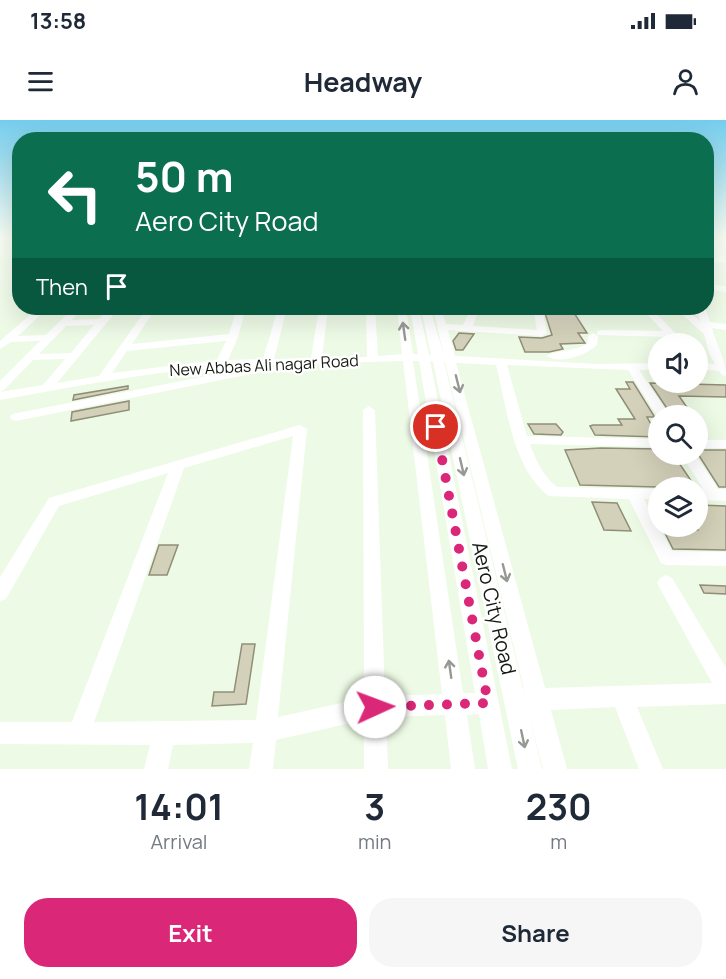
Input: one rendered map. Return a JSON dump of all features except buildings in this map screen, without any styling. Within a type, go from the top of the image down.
[{"type":"street","points":[[4,342],[35,315]]},
{"type":"street","points":[[0,388],[71,315]]},
{"type":"street","points":[[46,389],[108,315]]},
{"type":"street","points":[[102,378],[146,315]]},
{"type":"street","points":[[221,363],[240,315]]},
{"type":"street","points":[[16,417],[252,372],[268,362],[280,315]]},
{"type":"street","points":[[316,361],[322,315]]},
{"type":"street","points":[[370,315],[373,360]]},
{"type":"street","points":[[406,315],[434,357],[537,700],[555,769]]},
{"type":"street","name":"Aero City Road","points":[[418,315],[434,357],[530,769]]},
{"type":"street","name":"Aero City Road","points":[[427,315],[500,769]]},
{"type":"street","points":[[439,315],[443,327],[434,357],[455,704],[464,769]]},
{"type":"street","points":[[466,330],[472,315]]},
{"type":"street","points":[[443,327],[542,333],[539,315]]},
{"type":"street","points":[[653,315],[671,333]]},
{"type":"street","points":[[688,315],[711,335]]},
{"type":"street","points":[[703,315],[711,335],[714,353],[724,369]]},
{"type":"street","points":[[63,323],[103,322]]},
{"type":"street","points":[[706,324],[726,327]]},
{"type":"street","points":[[434,357],[572,356],[592,345],[597,334],[648,334]]},
{"type":"street","points":[[122,348],[233,337]]},
{"type":"street","points":[[4,342],[48,338]]},
{"type":"street","points":[[31,357],[74,356]]},
{"type":"street","points":[[434,357],[648,366]]},
{"type":"street","name":"New Abbas Ali nagar Road","points":[[0,396],[102,378],[221,363],[434,357]]},
{"type":"street","points":[[500,360],[523,440],[540,482],[548,490],[648,494]]},
{"type":"street","points":[[708,366],[724,369]]},
{"type":"street","points":[[632,367],[657,405]]},
{"type":"street","points":[[369,410],[376,769]]},
{"type":"street","points":[[0,593],[54,502],[300,429],[261,769]]},
{"type":"street","points":[[523,440],[648,443]]},
{"type":"street","points":[[708,444],[726,444]]},
{"type":"street","points":[[697,465],[720,495]]},
{"type":"street","points":[[79,734],[178,466]]},
{"type":"street","points":[[634,494],[667,558],[726,559]]},
{"type":"street","points":[[515,700],[622,697],[726,690],[666,583]]},
{"type":"street","points":[[622,697],[651,769]]},
{"type":"street","points":[[0,733],[164,735],[266,731],[375,707],[488,703]]},
{"type":"street","points":[[156,769],[164,735]]},
{"type":"route","points":[[375,707],[488,703],[436,427]]}]
